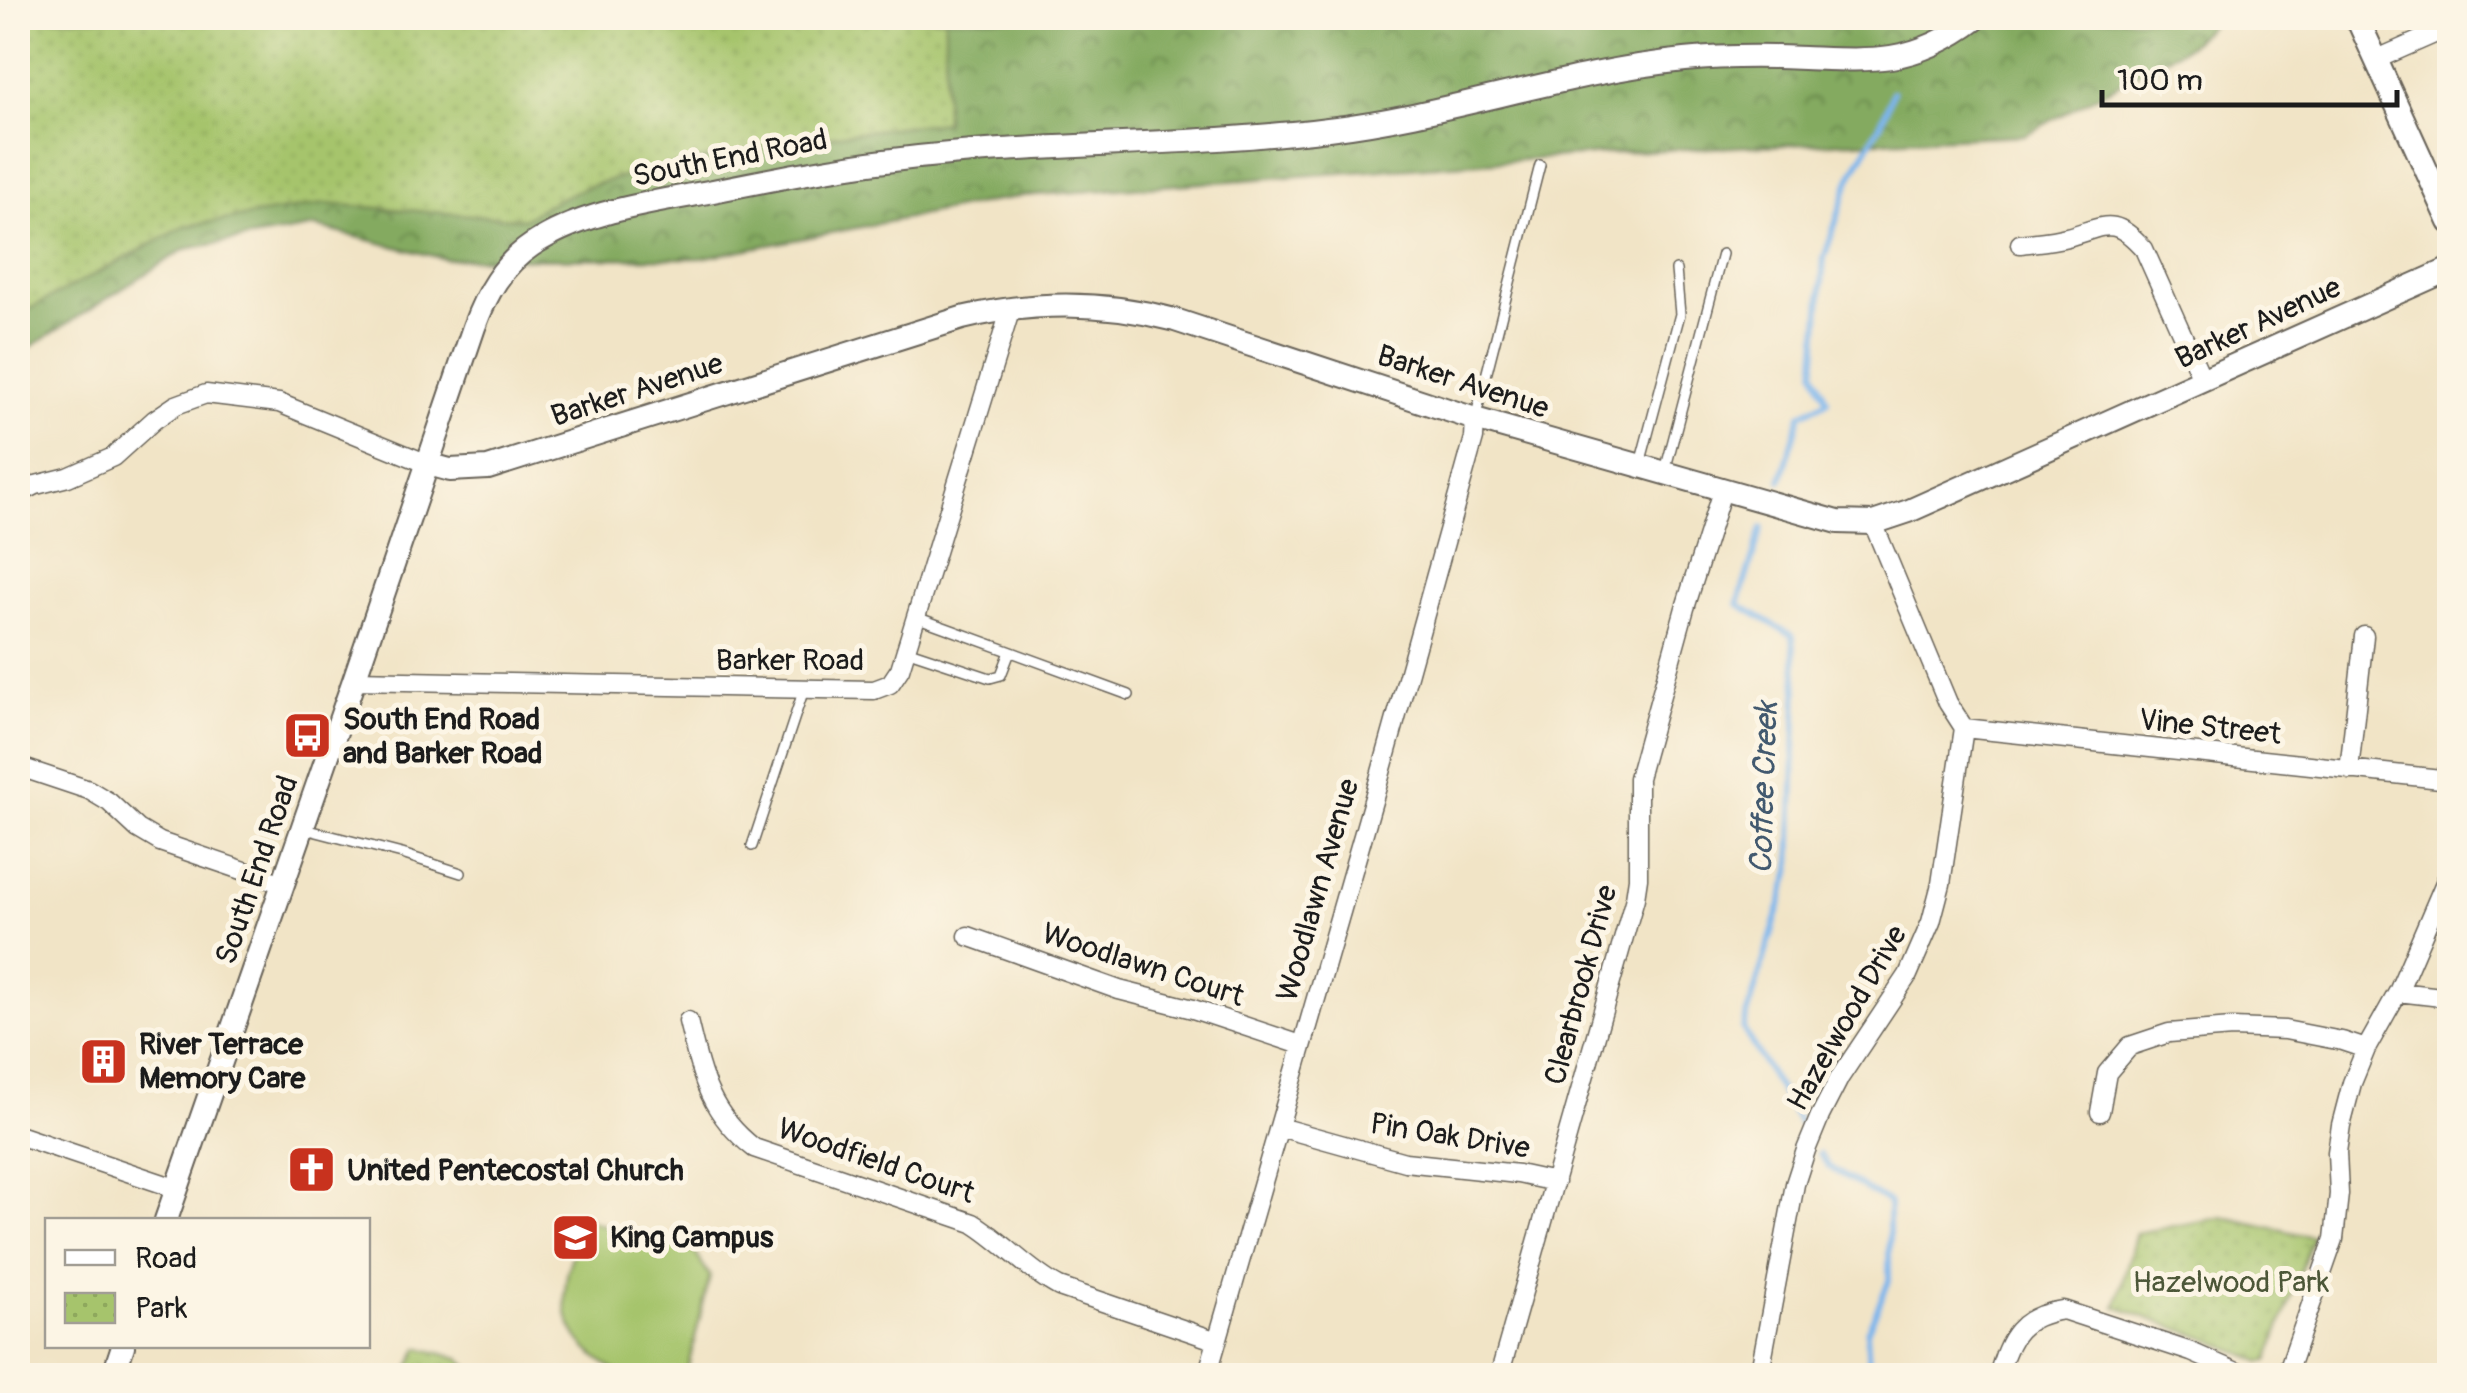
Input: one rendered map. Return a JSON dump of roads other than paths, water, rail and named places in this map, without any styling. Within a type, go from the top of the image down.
[{"type":"main road","name":"South End Road","points":[[167,1218],[484,301],[516,257],[546,236],[604,214],[806,173],[893,160],[1350,126],[1596,74],[1687,60],[1735,56],[1891,56],[1948,38],[1977,18]]},
{"type":"main road","points":[[2356,18],[2450,222]]},
{"type":"main road","name":"Barker Avenue","points":[[428,464],[450,470],[488,468],[924,328],[983,312],[1076,305],[1160,316],[1475,419],[1639,467],[1838,522],[1873,524],[1909,512],[2450,269]]},
{"type":"main road","points":[[112,1376],[122,1348]]},
{"type":"street","points":[[2376,60],[2450,27]]},
{"type":"street","points":[[2020,244],[2066,237],[2096,226],[2114,226],[2130,232],[2144,248],[2202,381]]},
{"type":"street","name":"Barker Road","points":[[354,680],[874,690],[890,684],[900,669],[1012,308]]},
{"type":"street","points":[[18,494],[113,456],[176,405],[206,394],[278,403],[428,464]]},
{"type":"street","name":"Woodlawn Avenue","points":[[1208,1376],[1396,720],[1474,438],[1475,419]]},
{"type":"street","name":"Clearbrook Drive","points":[[1499,1376],[1635,898],[1636,790],[1641,764],[1722,491]]},
{"type":"street","points":[[1873,524],[1948,703],[1964,728]]},
{"type":"street","points":[[2349,770],[2364,636]]},
{"type":"street","name":"Vine Street","points":[[1964,728],[2450,780]]},
{"type":"street","name":"Hazelwood Drive","points":[[1758,1376],[1795,1184],[1806,1150],[1840,1078],[1908,975],[1931,922],[1964,728]]},
{"type":"street","points":[[23,768],[89,790],[160,842],[283,884]]},
{"type":"street","points":[[2286,1376],[2334,1239],[2341,1124],[2352,1083],[2366,1048],[2398,992],[2450,871]]},
{"type":"street","name":"Woodlawn Court","points":[[968,936],[1118,990],[1193,1009],[1301,1046]]},
{"type":"street","points":[[2398,992],[2450,998]]},
{"type":"street","name":"Woodfield Court","points":[[688,1020],[710,1098],[729,1126],[754,1148],[973,1224],[1058,1287],[1217,1340]]},
{"type":"street","points":[[2100,1112],[2108,1073],[2130,1046],[2169,1033],[2232,1028],[2285,1030],[2366,1048]]},
{"type":"street","name":"Pin Oak Drive","points":[[1278,1127],[1405,1162],[1518,1174],[1555,1182]]},
{"type":"street","points":[[18,1135],[178,1189]]},
{"type":"street","points":[[1998,1376],[2005,1351],[2020,1327],[2042,1313],[2062,1310],[2191,1352],[2246,1376]]},
{"type":"lane","points":[[1475,419],[1540,165]]},
{"type":"lane","points":[[1664,474],[1722,254]]},
{"type":"lane","points":[[1639,467],[1680,314],[1676,270]]},
{"type":"lane","points":[[916,617],[1129,695]]},
{"type":"lane","points":[[906,650],[990,678],[1002,675],[1010,652]]},
{"type":"lane","points":[[752,846],[804,689]]},
{"type":"lane","points":[[303,828],[461,873]]},
{"type":"waterway","name":"Coffee Creek","points":[[1781,481],[1801,414],[1828,401],[1815,371],[1824,258],[1850,179],[1893,92]]},
{"type":"waterway","name":"Coffee Creek","points":[[1762,528],[1738,604],[1793,636],[1797,691],[1791,870],[1743,1029],[1800,1124]]},
{"type":"waterway","name":"Coffee Creek","points":[[1820,1154],[1829,1167],[1889,1203],[1889,1281],[1867,1332],[1867,1376]]},
{"type":"place","name":"South End Road and Barker Road","points":[[308,736]]},
{"type":"place","name":"River Terrace Memory Care","points":[[104,1061]]},
{"type":"place","name":"United Pentecostal Church","points":[[312,1170]]},
{"type":"place","name":"King Campus","points":[[575,1237]]},
{"type":"park label","name":"Hazelwood Park","points":[[2231,1282]]}]
